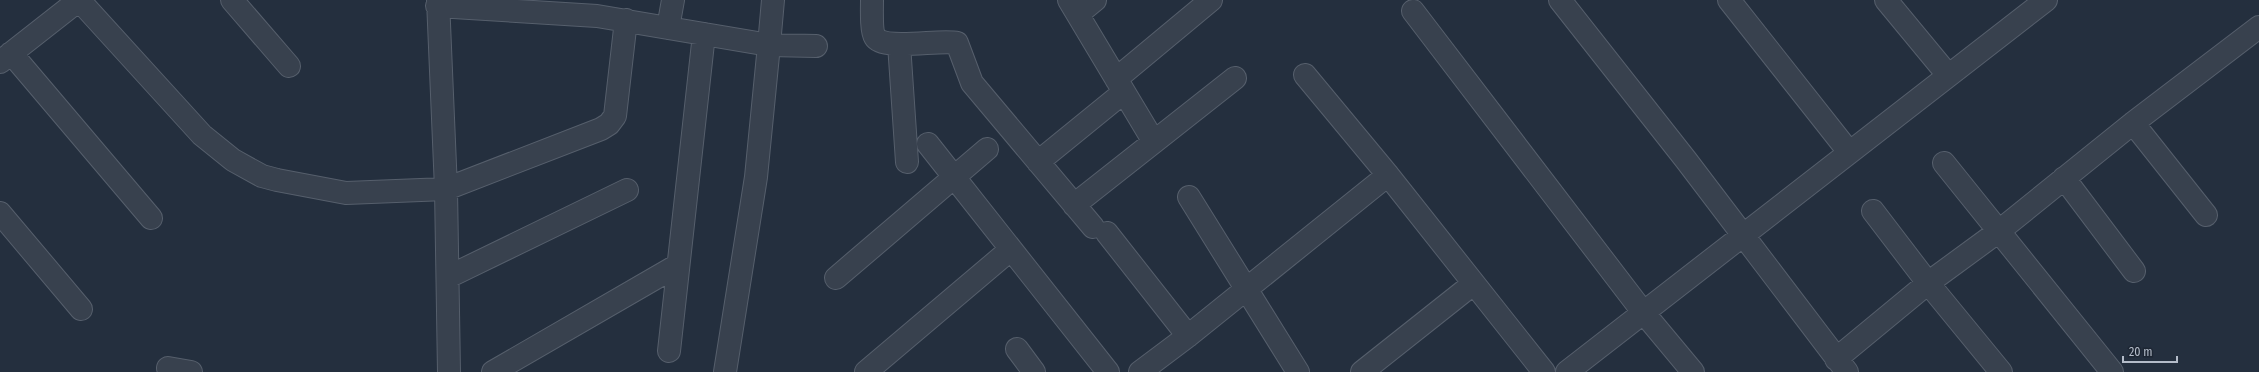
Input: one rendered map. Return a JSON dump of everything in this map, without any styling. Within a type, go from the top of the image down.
[{"type":"street","points":[[150,218],[6,57],[79,0],[202,135],[233,160],[262,176],[346,193],[446,189],[601,129],[609,124],[614,116],[626,20]]},
{"type":"street","points":[[232,0],[289,66]]},
{"type":"street","points":[[668,28],[673,0]]},
{"type":"street","points":[[724,372],[756,177],[773,0]]},
{"type":"street","points":[[872,0],[874,37],[883,42],[899,44],[957,44],[972,83],[1074,205],[1100,230],[1188,336]]},
{"type":"street","points":[[1095,0],[1074,7],[1154,142]]},
{"type":"street","points":[[1038,162],[1211,0]]},
{"type":"street","points":[[1560,0],[1686,160],[1842,365],[1928,283],[1999,231],[2064,178],[2259,26]]},
{"type":"street","points":[[1729,0],[1849,152]]},
{"type":"street","points":[[1886,0],[1948,75]]},
{"type":"street","points":[[1567,372],[2046,0]]},
{"type":"street","points":[[449,372],[446,189],[438,3],[597,16],[769,45],[816,46]]},
{"type":"street","points":[[1413,11],[1643,312],[1693,372]]},
{"type":"street","points":[[669,351],[704,34]]},
{"type":"street","points":[[899,44],[907,162]]},
{"type":"street","points":[[1305,75],[1388,175],[1544,372]]},
{"type":"street","points":[[1074,205],[1235,78]]},
{"type":"street","points":[[2134,123],[2206,215]]},
{"type":"street","points":[[928,144],[1010,250],[1108,372]]},
{"type":"street","points":[[836,278],[987,149]]},
{"type":"street","points":[[1944,163],[2112,372]]},
{"type":"street","points":[[1145,371],[1388,175]]},
{"type":"street","points":[[2064,178],[2134,271]]},
{"type":"street","points":[[448,277],[627,190]]},
{"type":"street","points":[[1189,197],[1298,372]]},
{"type":"street","points":[[1873,210],[1928,283],[2001,372]]},
{"type":"street","points":[[0,213],[81,309]]},
{"type":"street","points":[[866,372],[1010,250]]},
{"type":"street","points":[[493,372],[678,266]]},
{"type":"street","points":[[1362,372],[1473,284]]},
{"type":"street","points":[[1017,349],[1034,372]]},
{"type":"street","points":[[168,368],[190,372]]}]
